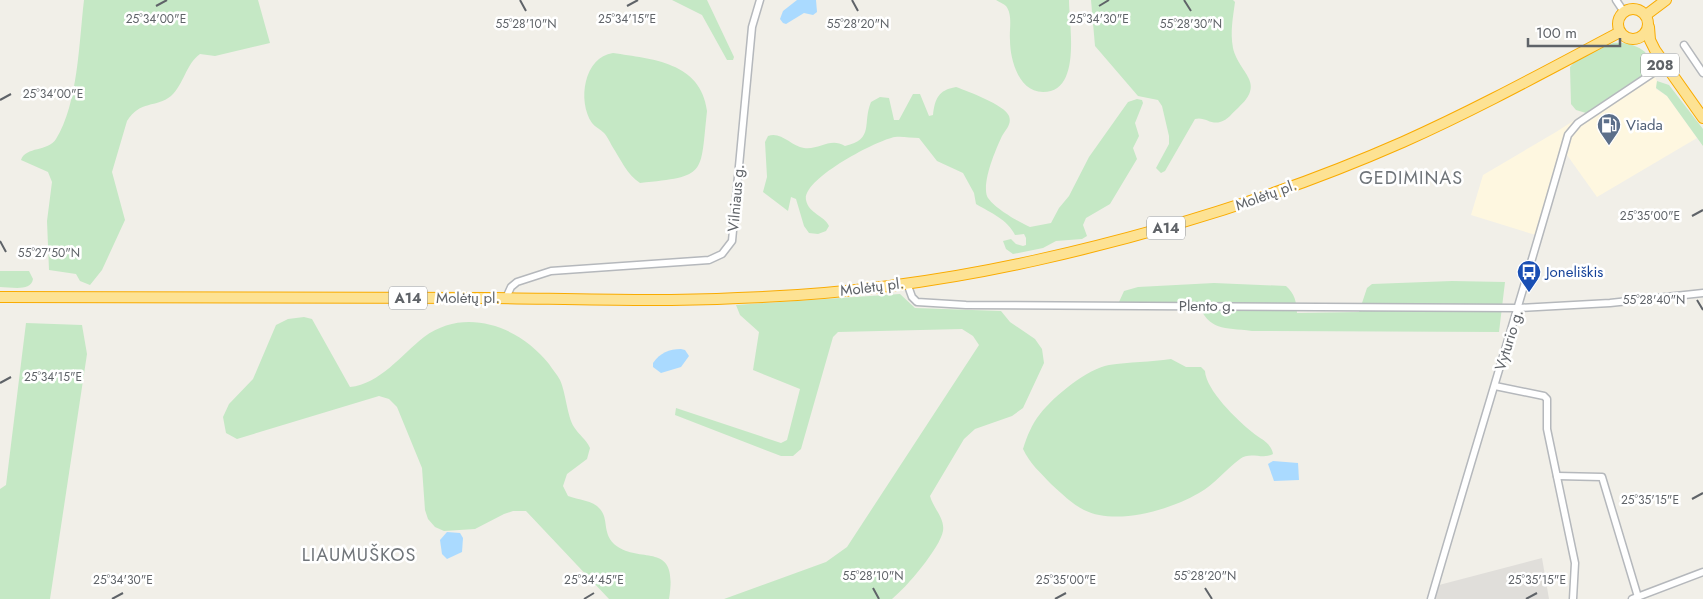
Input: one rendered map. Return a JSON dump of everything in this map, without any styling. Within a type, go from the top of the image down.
[{"type":"highway","points":[[1646,15],[1666,0]]},
{"type":"highway","points":[[1636,9],[1646,15],[1648,27],[1642,37],[1630,39],[1620,32],[1618,21],[1624,12],[1636,9]]},
{"type":"highway","name":"208","points":[[1648,27],[1652,45],[1703,118]]},
{"type":"highway","name":"Molėtų pl.","points":[[0,297],[738,298],[826,292],[907,283],[1033,261],[1086,249],[1218,213],[1267,196],[1404,141],[1470,110],[1620,32]]},
{"type":"highway","name":"208","points":[[1630,39],[1647,48],[1686,95]]},
{"type":"street","name":"Vilniaus g.","points":[[506,298],[511,287],[517,282],[551,271],[709,260],[728,249],[732,241],[752,27],[760,0]]},
{"type":"street","points":[[1616,0],[1624,12]]},
{"type":"street","points":[[1684,45],[1703,73]]},
{"type":"street","name":"Vyturio g.","points":[[1431,599],[1519,308],[1568,136],[1578,123],[1662,67]]},
{"type":"street","name":"Plento g.","points":[[907,283],[912,297],[917,302],[966,304],[1519,308]]},
{"type":"street","points":[[1519,308],[1610,303],[1703,293]]},
{"type":"street","points":[[1495,386],[1544,396],[1549,404],[1546,422],[1575,562],[1573,599]]},
{"type":"street","points":[[1557,476],[1602,477],[1635,598],[1703,572]]},
{"type":"shaded area","points":[[1651,71],[1657,81],[1656,89],[1667,96],[1697,138],[1597,197],[1567,155],[1542,237],[1471,215],[1483,175],[1556,132]]},
{"type":"shaded area","points":[[1542,558],[1549,599],[1435,599],[1439,585]]},
{"type":"green space","points":[[84,0],[258,0],[270,43],[215,56],[200,54],[191,63],[179,86],[171,96],[160,102],[143,107],[132,114],[127,121],[112,172],[125,220],[102,270],[90,285],[80,281],[76,274],[49,270],[47,221],[52,182],[48,172],[21,160],[27,153],[52,143],[63,125],[73,91]]},
{"type":"green space","points":[[672,0],[707,0],[734,57],[733,60],[727,60],[702,15]]},
{"type":"green space","points":[[996,0],[1069,0],[1071,55],[1064,81],[1055,89],[1043,92],[1035,91],[1022,81],[1014,65],[1010,48],[1010,18],[1008,10],[1005,5]]},
{"type":"green space","points":[[1091,0],[1233,0],[1235,2],[1232,30],[1233,48],[1236,57],[1249,78],[1251,84],[1250,91],[1246,99],[1223,121],[1217,123],[1198,118],[1195,119],[1165,171],[1161,173],[1156,168],[1169,144],[1162,106],[1158,100],[1138,96],[1095,46]]},
{"type":"green space","points":[[1613,43],[1634,45],[1640,48],[1649,57],[1651,71],[1586,113],[1576,110],[1571,104],[1570,67],[1576,60]]},
{"type":"green space","points":[[613,53],[658,61],[685,73],[695,82],[703,95],[707,111],[700,160],[696,169],[689,174],[662,181],[640,183],[628,171],[605,134],[592,123],[587,114],[585,103],[586,81],[595,63],[603,56]]},
{"type":"green space","points":[[1657,81],[1669,85],[1703,129],[1703,146],[1667,96],[1656,88]]},
{"type":"green space","points":[[956,87],[1001,107],[1009,116],[1009,124],[990,165],[986,182],[987,196],[1000,209],[1030,227],[1051,223],[1059,208],[1069,196],[1089,157],[1128,102],[1137,99],[1142,100],[1143,103],[1135,123],[1139,136],[1133,148],[1137,159],[1110,204],[1086,218],[1083,225],[1087,236],[1082,239],[1056,241],[1043,248],[1013,254],[1006,249],[1003,241],[1011,239],[1016,244],[1026,245],[1024,234],[1015,235],[1012,229],[1003,221],[976,204],[974,193],[963,173],[937,161],[919,138],[895,137],[873,145],[842,162],[816,182],[808,191],[806,200],[810,208],[824,219],[829,226],[826,231],[818,234],[809,233],[804,226],[796,199],[791,197],[788,211],[763,192],[767,177],[765,142],[768,136],[777,135],[804,148],[830,143],[845,146],[854,143],[864,135],[871,102],[880,97],[889,98],[894,120],[899,120],[913,94],[920,94],[929,116],[933,115],[936,100],[941,93]]},
{"type":"green space","points":[[0,271],[29,271],[33,279],[29,286],[25,287],[0,287]]},
{"type":"green space","points":[[1452,281],[1505,282],[1499,332],[1252,331],[1225,328],[1212,323],[1202,312],[1197,302],[1119,302],[1124,291],[1138,287],[1214,283],[1286,286],[1294,298],[1297,313],[1359,312],[1367,288],[1372,284]]},
{"type":"green space","points":[[900,294],[915,308],[1001,311],[1010,322],[1035,339],[1042,349],[1044,363],[1023,408],[1012,416],[975,429],[964,439],[930,496],[941,517],[943,531],[941,538],[922,567],[892,599],[724,599],[826,562],[847,547],[979,345],[973,336],[962,329],[838,332],[833,337],[801,449],[793,456],[781,456],[675,415],[676,408],[781,443],[787,440],[800,389],[753,370],[759,332],[740,315],[736,305]]},
{"type":"green space","points":[[304,317],[312,319],[350,387],[361,385],[381,375],[424,337],[440,328],[457,323],[474,322],[491,325],[508,331],[523,340],[537,351],[559,378],[572,422],[590,448],[587,459],[567,474],[563,486],[568,496],[589,502],[600,509],[603,513],[608,535],[614,544],[624,550],[655,557],[663,561],[668,568],[671,580],[669,599],[609,599],[526,511],[513,511],[504,514],[475,529],[444,531],[435,527],[428,519],[425,510],[422,468],[397,407],[389,399],[379,396],[237,439],[226,433],[223,417],[229,404],[253,379],[276,325],[288,319]]},
{"type":"green space","points":[[26,323],[82,325],[87,354],[50,599],[0,599],[0,489],[6,485]]},
{"type":"green space","points":[[1171,359],[1186,367],[1201,367],[1205,371],[1211,387],[1223,404],[1246,427],[1270,446],[1273,454],[1269,456],[1252,455],[1244,457],[1199,493],[1158,510],[1143,514],[1111,516],[1097,515],[1080,508],[1051,484],[1036,468],[1023,449],[1035,422],[1046,407],[1062,392],[1091,372],[1109,365]]},
{"type":"water","points":[[797,0],[816,0],[817,12],[813,15],[804,13],[786,24],[783,23],[780,19],[783,11]]},
{"type":"water","points":[[681,349],[685,350],[689,356],[681,367],[661,373],[653,367],[653,363],[662,354]]},
{"type":"water","points":[[1273,461],[1298,463],[1299,480],[1274,481],[1268,464]]},
{"type":"water","points":[[447,532],[460,533],[463,538],[462,552],[447,559],[442,554],[440,540]]},
{"type":"place","name":"Viada","points":[[1609,146]]},
{"type":"place","name":"Joneliškis","points":[[1529,293]]},
{"type":"district","name":"GEDIMINAS","points":[[1411,178]]},
{"type":"district","name":"LIAUMUŠKOS","points":[[359,555]]}]
